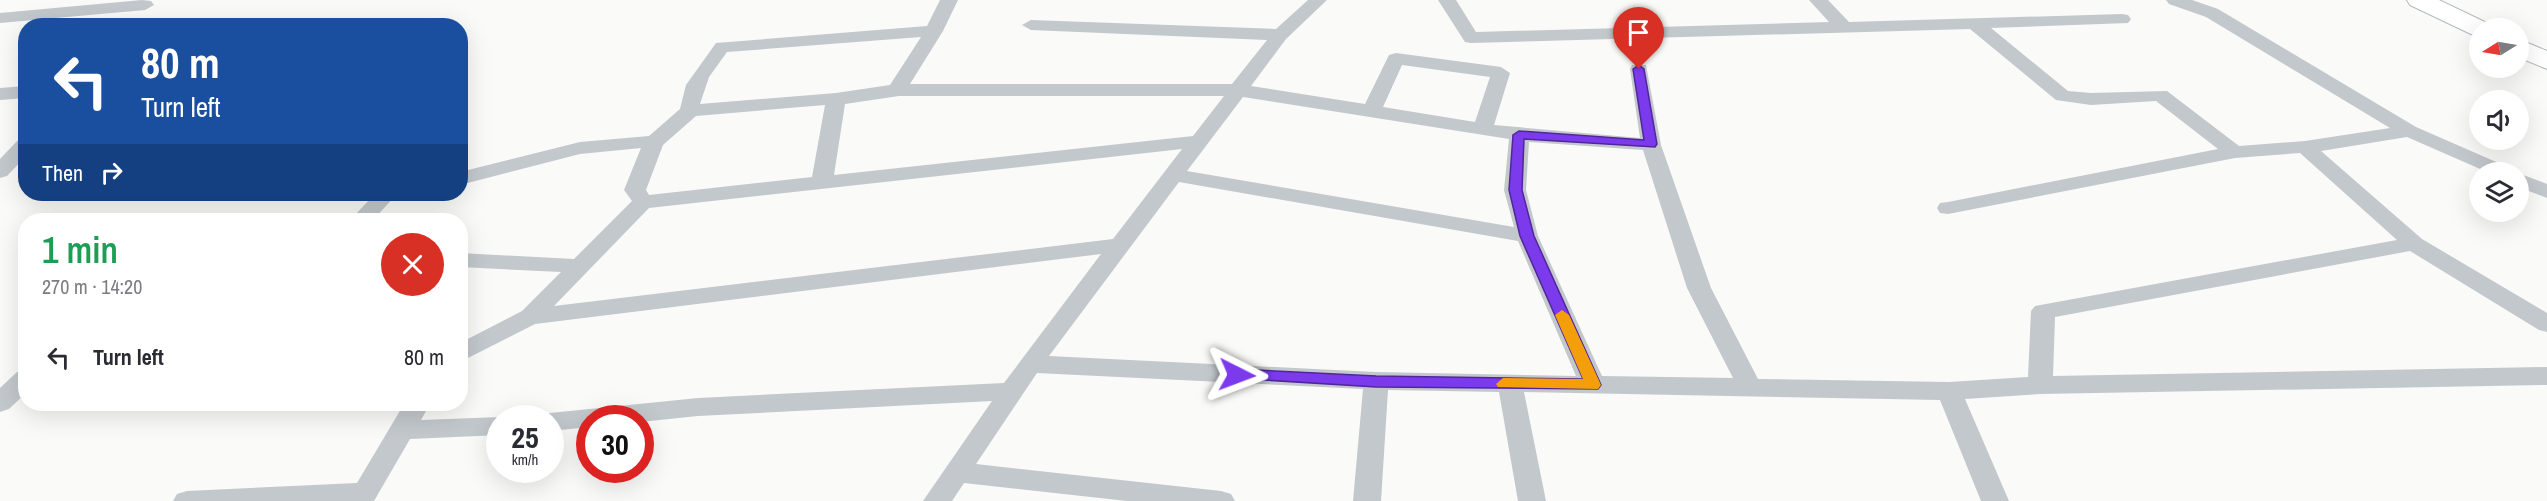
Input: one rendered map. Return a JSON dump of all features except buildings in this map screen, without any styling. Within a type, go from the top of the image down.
[{"type":"street","points":[[899,90],[901,80],[934,31],[950,0]]},
{"type":"street","points":[[937,501],[1030,364],[1173,175],[1280,35],[1318,0]]},
{"type":"street","points":[[1447,0],[1471,38]]},
{"type":"street","points":[[1818,0],[1844,27]]},
{"type":"street","points":[[2175,0],[2212,13],[2409,131],[2480,162]]},
{"type":"street","points":[[2419,0],[2469,24]]},
{"type":"street","points":[[0,18],[147,2]]},
{"type":"street","points":[[132,18],[147,2]]},
{"type":"street","points":[[1471,38],[2122,19]]},
{"type":"street","points":[[1974,23],[2063,96],[2091,99],[2160,95],[2235,152]]},
{"type":"street","points":[[1030,25],[1280,35]]},
{"type":"street","points":[[690,111],[689,100],[704,69],[722,47],[934,31]]},
{"type":"street","points":[[1460,68],[1471,38]]},
{"type":"street","points":[[2529,52],[2547,61]]},
{"type":"street","points":[[1372,111],[1396,59],[1502,74],[1483,129]]},
{"type":"street","points":[[1639,69],[1651,144],[1699,288],[1750,388]]},
{"type":"street","points":[[643,202],[635,190],[654,142],[690,111],[836,99],[899,90],[1238,90],[1519,135],[1651,144]]},
{"type":"street","points":[[0,94],[18,93]]},
{"type":"street","points":[[822,183],[836,99]]},
{"type":"street","points":[[1947,208],[2235,152],[2305,147],[2409,131]]},
{"type":"street","points":[[1519,135],[1515,190],[1527,236],[1593,385]]},
{"type":"street","points":[[468,177],[553,152],[634,141],[654,142]]},
{"type":"street","points":[[468,350],[530,317],[643,202],[1199,141]]},
{"type":"street","points":[[2305,147],[2414,244],[2545,319]]},
{"type":"street","points":[[0,172],[18,152]]},
{"type":"street","points":[[1173,175],[1527,236]]},
{"type":"street","points":[[2529,184],[2547,192]]},
{"type":"street","points":[[369,213],[382,201]]},
{"type":"street","points":[[2040,385],[2043,311],[2414,244]]},
{"type":"street","points":[[530,317],[1120,245]]},
{"type":"street","points":[[468,260],[580,266]]},
{"type":"street","points":[[1030,364],[1376,381],[1949,391],[2040,385],[2547,376]]},
{"type":"street","points":[[1367,501],[1376,381]]},
{"type":"street","points":[[1510,384],[1532,501]]},
{"type":"street","points":[[0,403],[18,386]]},
{"type":"street","points":[[564,421],[698,407],[1011,391]]},
{"type":"street","points":[[1949,391],[1995,501]]},
{"type":"street","points":[[187,501],[362,497],[413,411]]},
{"type":"street","points":[[402,430],[486,427]]},
{"type":"street","points":[[957,472],[1221,501]]},
{"type":"slow traffic","points":[[1503,384],[1593,385],[1562,315]]},
{"type":"route","points":[[1237,375],[1376,381],[1593,385],[1527,236],[1515,190],[1519,135],[1651,144],[1639,69]]}]
